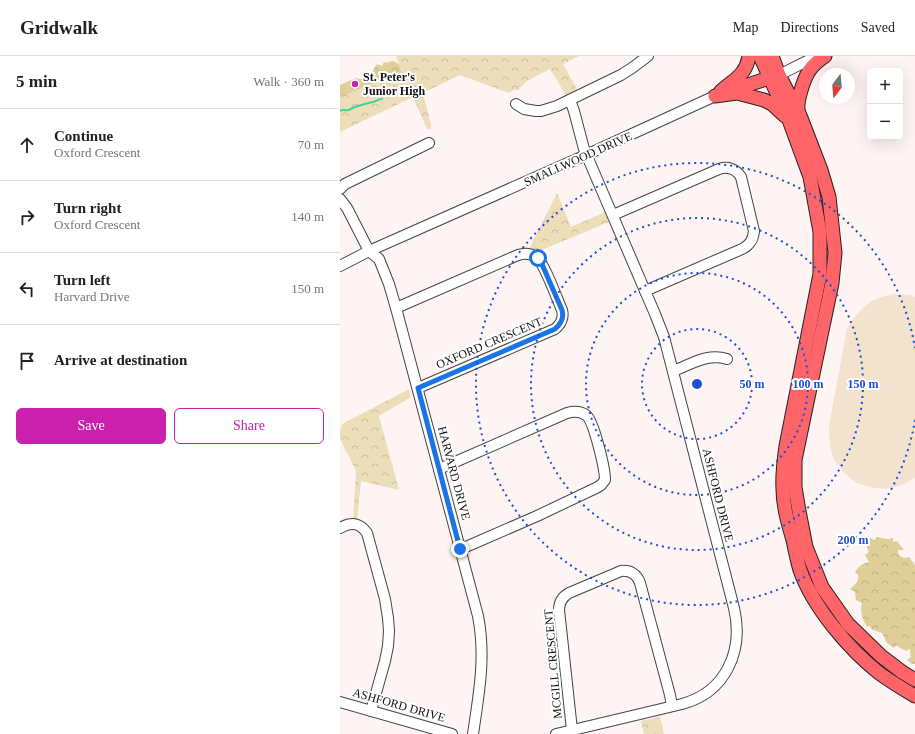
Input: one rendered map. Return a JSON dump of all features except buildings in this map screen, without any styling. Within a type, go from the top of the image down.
[{"type":"main road","points":[[715,96],[742,74],[748,62],[749,56]]},
{"type":"main road","points":[[760,56],[774,76],[821,170],[829,197],[835,253],[832,283],[795,460],[795,487],[806,547],[822,587],[848,624],[881,656],[915,680]]},
{"type":"main road","points":[[772,56],[774,76]]},
{"type":"main road","points":[[825,56],[818,61],[809,72],[800,94],[795,119],[810,177],[820,232],[820,274],[786,446],[783,467],[785,509],[800,570],[808,589],[821,610],[839,634],[857,654],[880,673],[915,696]]},
{"type":"main road","name":"SMALLWOOD DRIVE","points":[[715,96],[774,76]]},
{"type":"main road","points":[[715,96],[737,93],[764,100],[795,119]]},
{"type":"street","points":[[516,104],[524,109],[536,111],[552,108],[621,75],[648,56]]},
{"type":"street","name":"SMALLWOOD DRIVE","points":[[774,76],[817,56]]},
{"type":"street","name":"SMALLWOOD DRIVE","points":[[340,266],[369,251],[715,96]]},
{"type":"street","name":"ASHFORD DRIVE","points":[[556,734],[688,702],[699,697],[709,691],[725,672],[735,648],[737,634],[734,608],[664,337],[656,314],[586,155],[570,100]]},
{"type":"street","points":[[340,189],[345,184],[429,143]]},
{"type":"street","points":[[612,215],[719,169],[730,168],[741,177],[754,231],[753,238],[749,245],[645,291]]},
{"type":"street","name":"HARVARD DRIVE","points":[[340,199],[369,251],[379,259],[389,284],[478,616],[482,637],[482,675],[473,734]]},
{"type":"street","name":"OXFORD CRESCENT","points":[[396,308],[518,256],[527,254],[535,256],[541,262],[562,310],[562,319],[555,329],[418,388]]},
{"type":"street","points":[[673,371],[709,357],[727,359]]},
{"type":"street","points":[[439,469],[575,411],[586,415],[592,424],[604,469],[605,480],[596,488],[537,516],[460,549]]},
{"type":"street","points":[[340,528],[347,524],[355,524],[367,533],[388,611],[389,631],[387,653],[371,711]]},
{"type":"street","name":"MCGILL CRESCENT","points":[[572,730],[559,610],[560,603],[569,593],[621,571],[631,572],[637,577],[640,583],[672,706]]},
{"type":"street","name":"ASHFORD DRIVE","points":[[340,702],[452,734]]},
{"type":"green space","points":[[396,56],[579,56],[563,64],[578,91],[567,97],[550,69],[527,81],[518,90],[514,90],[509,93],[460,75],[423,93],[431,129],[427,129],[413,97],[340,132],[340,97],[401,72]]},
{"type":"green space","points":[[471,56],[340,103],[340,85],[356,78],[360,79],[364,77],[366,74],[372,72],[377,64],[382,66],[384,62],[387,63],[394,61],[401,66]]},
{"type":"green space","points":[[557,193],[571,227],[605,212],[609,222],[537,252],[529,249]]},
{"type":"green space","points":[[409,389],[411,397],[379,416],[399,490],[361,481],[357,520],[353,519],[356,471],[340,439],[342,424]]},
{"type":"green space","points":[[877,537],[887,539],[893,538],[893,542],[897,541],[904,550],[898,550],[900,556],[904,558],[909,557],[915,565],[915,664],[912,664],[907,660],[911,657],[910,649],[906,651],[897,645],[894,648],[887,643],[882,633],[873,630],[869,626],[867,627],[862,617],[862,603],[856,600],[855,592],[850,589],[857,581],[858,574],[855,572],[858,568],[869,562],[865,555],[869,552],[867,547],[870,538],[874,540]]},
{"type":"green space","points":[[660,717],[664,734],[644,734],[641,721]]},
{"type":"shaded area","points":[[893,294],[910,295],[915,297],[915,478],[902,485],[886,489],[869,487],[855,482],[844,473],[834,460],[830,446],[829,426],[847,328],[866,305],[884,296]]},
{"type":"waterway","points":[[340,111],[349,110],[366,103],[382,99]]},
{"type":"place","name":"St. Peter's Junior High","points":[[355,84]]},
{"type":"route","points":[[460,549],[418,388],[557,327],[562,319],[562,310],[538,258]]}]
